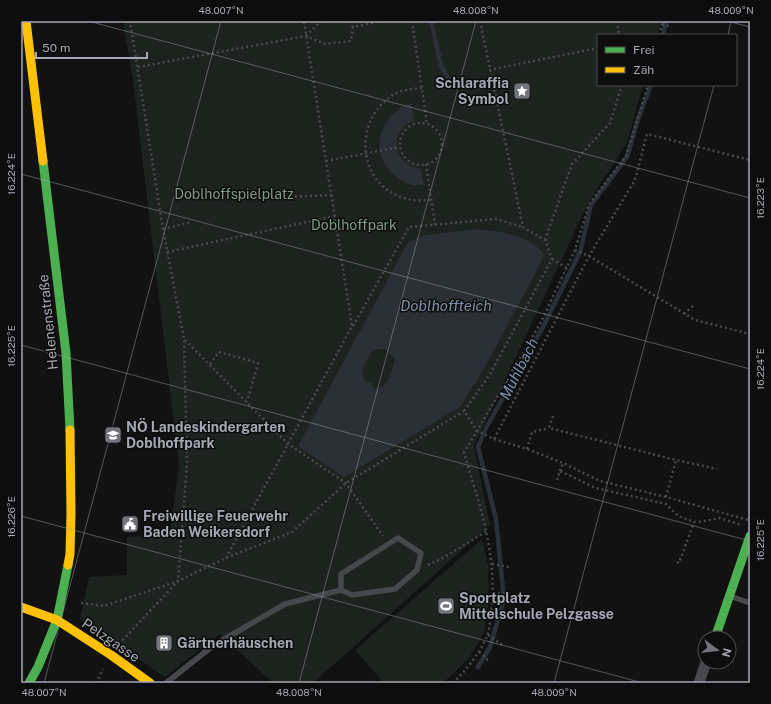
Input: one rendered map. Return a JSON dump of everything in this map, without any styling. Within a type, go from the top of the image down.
[{"type":"street","name":"Helenenstraße","points":[[26,21],[66,353],[71,450],[70,554],[56,620],[38,667],[29,683]]},
{"type":"street","points":[[718,630],[750,536]]},
{"type":"street","name":"Pelzgasse","points":[[21,607],[56,620],[111,655],[150,683]]},
{"type":"street","points":[[699,683],[703,670]]},
{"type":"lane","points":[[166,683],[214,645],[285,604],[340,590],[352,595],[395,589],[417,570],[421,553],[398,538],[341,574],[340,590]]},
{"type":"lane","points":[[730,595],[750,602]]},
{"type":"path","points":[[115,648],[178,581],[187,464],[184,339],[163,229],[130,21]]},
{"type":"path","points":[[304,21],[352,326]]},
{"type":"path","points":[[306,36],[321,21]]},
{"type":"path","points":[[138,67],[306,36],[325,44],[351,41],[353,26],[351,21]]},
{"type":"path","points":[[353,26],[381,21]]},
{"type":"path","points":[[412,21],[427,124]]},
{"type":"path","points":[[480,21],[523,228]]},
{"type":"path","points":[[617,21],[619,34]]},
{"type":"path","points":[[659,34],[662,23],[672,27]]},
{"type":"path","points":[[489,70],[597,48]]},
{"type":"path","points":[[567,268],[552,259],[545,240],[572,164],[610,123],[622,86]]},
{"type":"path","points":[[453,683],[480,652],[489,636],[495,593],[487,531],[464,453],[478,432],[540,324],[577,250],[589,204],[626,156],[648,86]]},
{"type":"path","points":[[422,88],[405,90],[390,97],[378,108],[369,121],[365,137],[365,154],[371,170],[381,185],[396,195],[413,200],[431,200]]},
{"type":"path","points":[[416,123],[427,124],[436,129],[441,139],[441,150],[436,159],[426,164],[415,164],[405,158],[400,147],[401,137],[407,128],[416,123]]},
{"type":"path","points":[[494,439],[589,256],[634,180],[646,134],[750,160]]},
{"type":"path","points":[[326,161],[400,147]]},
{"type":"path","points":[[426,164],[435,225]]},
{"type":"path","points":[[285,197],[332,195]]},
{"type":"path","points":[[168,252],[335,216]]},
{"type":"path","points":[[226,558],[352,326],[409,227],[496,219],[523,228],[545,240]]},
{"type":"path","points":[[163,229],[191,222]]},
{"type":"path","points":[[577,250],[695,320],[750,334]]},
{"type":"path","points":[[81,603],[104,606],[178,581],[226,558],[292,532],[346,483],[464,412],[490,376],[552,259]]},
{"type":"path","points":[[684,314],[693,306]]},
{"type":"path","points":[[184,339],[288,444],[346,483],[388,543]]},
{"type":"path","points":[[210,364],[219,352],[258,363],[247,402]]},
{"type":"path","points":[[464,412],[478,432],[488,437],[563,463],[600,481],[666,497],[750,521]]},
{"type":"path","points":[[549,428],[553,416]]},
{"type":"path","points":[[526,449],[532,432],[549,428],[717,469]]},
{"type":"path","points":[[666,497],[676,460]]},
{"type":"path","points":[[557,480],[563,463]]},
{"type":"path","points":[[560,471],[596,488],[666,504],[678,516],[694,522],[720,518],[739,524]]},
{"type":"path","points":[[677,562],[678,563],[694,522]]},
{"type":"path","points":[[417,570],[441,559],[487,531]]},
{"type":"path","points":[[492,564],[509,567]]},
{"type":"path","points":[[495,593],[509,593]]},
{"type":"path","points":[[489,636],[504,646]]},
{"type":"path","points":[[480,652],[490,662]]},
{"type":"path","points":[[96,683],[103,669]]},
{"type":"green space","name":"Doblhoffpark","points":[[123,21],[661,21],[657,34],[597,34],[597,86],[643,86],[627,143],[588,203],[474,447],[490,525],[313,683],[273,683],[220,634],[165,677],[80,619],[89,577],[127,575],[127,537],[170,535],[179,465],[133,81]]},
{"type":"green space","name":"Sportplatz Mittelschule Pelzgasse","points":[[482,539],[488,565],[489,600],[484,632],[470,657],[443,683],[384,683],[355,650]]},
{"type":"water","points":[[411,103],[414,121],[404,126],[400,132],[397,148],[401,158],[405,162],[421,169],[424,185],[412,185],[403,182],[391,172],[381,156],[380,138],[382,130],[393,114],[400,108]]},
{"type":"water","name":"Doblhoffteich","points":[[479,229],[514,235],[537,247],[543,253],[542,261],[485,367],[460,407],[344,477],[298,446],[408,242],[426,235]],"holes":[[[385,349],[395,359],[391,375],[384,386],[374,389],[371,383],[366,382],[363,377],[362,369],[372,350]]]},
{"type":"waterway","points":[[431,21],[441,65],[452,85]]},
{"type":"waterway","name":"Mühlbach","points":[[663,34],[666,21]]},
{"type":"waterway","name":"Mühlbach","points":[[478,667],[490,647],[504,599],[496,519],[478,447],[486,428],[543,327],[580,252],[591,205],[627,157],[638,119],[651,86]]},
{"type":"traffic: fast","points":[[43,161],[66,353],[70,430]]},
{"type":"traffic: fast","points":[[718,630],[750,536]]},
{"type":"traffic: fast","points":[[29,683],[38,667],[57,620],[68,565]]},
{"type":"traffic: slow","points":[[26,21],[43,161]]},
{"type":"traffic: slow","points":[[68,565],[70,554],[71,514],[70,430]]},
{"type":"traffic: slow","points":[[21,607],[57,620],[111,655],[150,683]]},
{"type":"place","name":"Schlaraffia Symbol","points":[[522,91]]},
{"type":"place","name":"NÖ Landeskindergarten Doblhoffpark","points":[[113,435]]},
{"type":"place","name":"Freiwillige Feuerwehr Baden Weikersdorf","points":[[130,524]]},
{"type":"place","name":"Sportplatz Mittelschule Pelzgasse","points":[[446,606]]},
{"type":"place","name":"Gärtnerhäuschen","points":[[164,643]]},
{"type":"park label","name":"Doblhoffspielplatz","points":[[234,194]]}]
